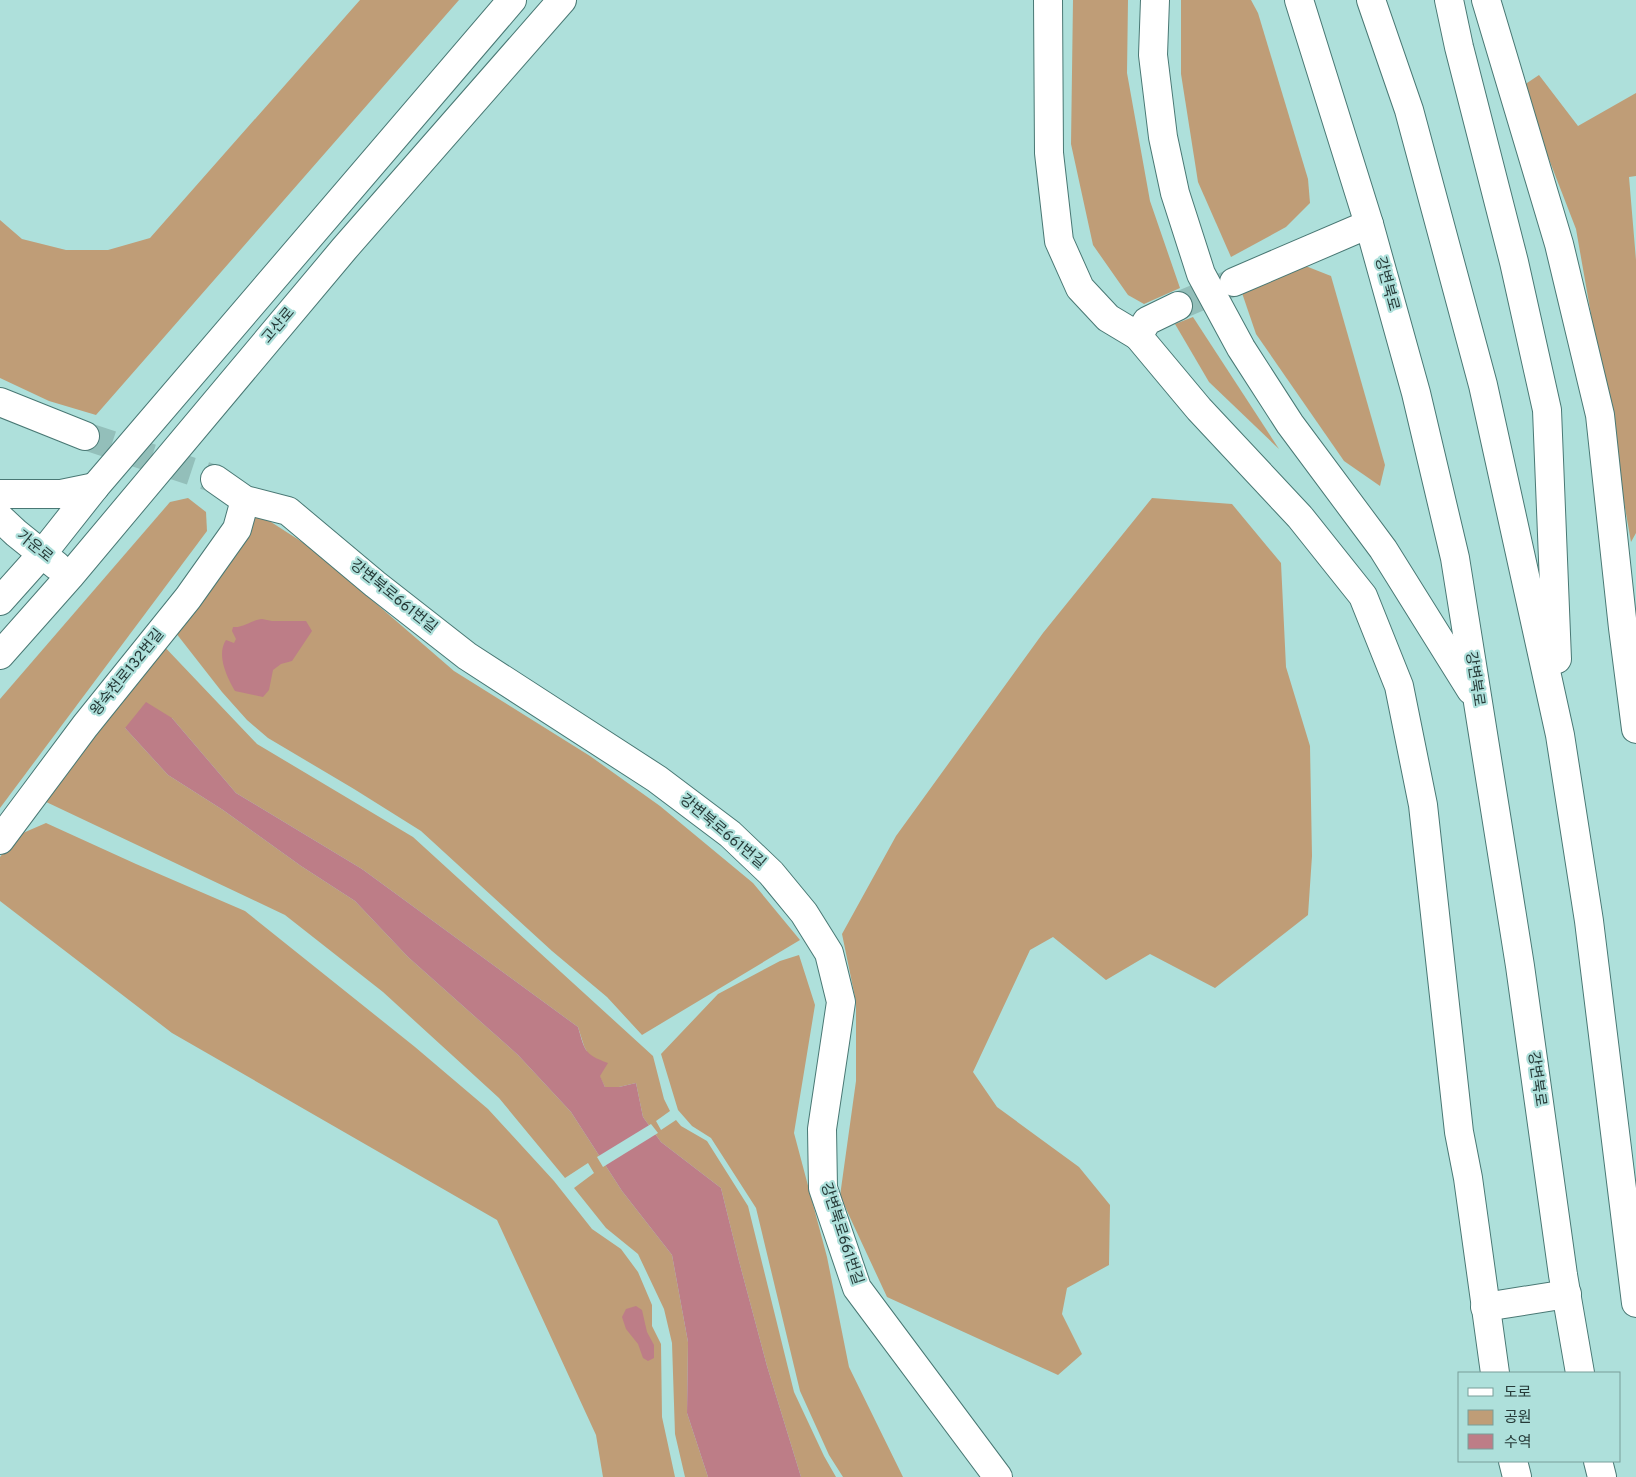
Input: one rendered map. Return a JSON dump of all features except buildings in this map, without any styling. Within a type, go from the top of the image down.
[{"type":"main road","points":[[0,601],[42,554],[95,487],[512,0]]},
{"type":"main road","name":"고산로","points":[[0,655],[70,576],[344,249],[562,0]]},
{"type":"main road","points":[[1048,0],[1049,153],[1059,241],[1080,288],[1108,318],[1138,336],[1199,409],[1300,517],[1364,596],[1399,686],[1423,805],[1459,1132],[1468,1178],[1494,1372]]},
{"type":"main road","points":[[1155,0],[1152,55],[1163,137],[1175,193],[1201,274],[1241,348],[1285,417],[1384,549],[1477,700]]},
{"type":"main road","name":"강변북로","points":[[1299,0],[1369,224],[1416,393],[1455,558],[1520,966],[1580,1372]]},
{"type":"main road","points":[[1371,0],[1409,110],[1483,385],[1560,735],[1589,921],[1634,1270],[1636,1303]]},
{"type":"main road","points":[[1449,0],[1458,47],[1514,262],[1547,410],[1560,735]]},
{"type":"main road","points":[[1486,0],[1558,244],[1600,415],[1622,628],[1636,729]]},
{"type":"main road","points":[[1234,282],[1369,224]]},
{"type":"main road","points":[[1138,336],[1147,321],[1178,306]]},
{"type":"main road","points":[[0,402],[85,436]]},
{"type":"main road","name":"강변북로661번길","points":[[215,479],[245,500],[288,512],[375,584],[467,656],[657,779],[730,834],[771,873],[804,913],[828,953],[841,1002],[822,1128],[823,1188],[857,1288],[998,1477]]},
{"type":"main road","points":[[0,494],[61,494],[95,487]]},
{"type":"main road","name":"왕숙천로132번길","points":[[0,840],[86,726],[188,598],[237,529],[245,500]]},
{"type":"main road","name":"가운로","points":[[0,518],[70,576]]},
{"type":"main road","points":[[1485,1306],[1567,1294]]},
{"type":"main road","points":[[1513,1462],[1517,1477]]},
{"type":"main road","points":[[1598,1462],[1602,1477]]},
{"type":"green space","points":[[360,0],[459,0],[96,415],[49,401],[0,378],[0,220],[22,239],[66,250],[108,250],[150,238]]},
{"type":"green space","points":[[1073,0],[1128,0],[1127,73],[1150,201],[1180,288],[1144,304],[1128,295],[1093,245],[1071,144]]},
{"type":"green space","points":[[1181,0],[1251,0],[1258,13],[1308,179],[1310,203],[1286,227],[1231,257],[1198,182],[1181,74]]},
{"type":"green space","points":[[1539,75],[1578,126],[1636,93],[1636,176],[1629,177],[1636,260],[1636,533],[1631,542],[1576,229],[1521,87]]},
{"type":"green space","points":[[1303,265],[1331,276],[1385,465],[1380,486],[1344,461],[1256,334],[1242,293]]},
{"type":"green space","points":[[1193,317],[1279,449],[1209,382],[1175,324]]},
{"type":"green space","points":[[188,498],[206,512],[207,531],[0,808],[0,699],[170,502]]},
{"type":"green space","points":[[1152,498],[1232,504],[1281,563],[1286,667],[1310,746],[1312,856],[1308,915],[1215,988],[1150,954],[1106,980],[1053,937],[1030,950],[973,1072],[997,1107],[1079,1167],[1110,1205],[1109,1265],[1067,1288],[1062,1314],[1082,1354],[1058,1375],[887,1297],[840,1196],[856,1081],[856,1002],[842,934],[896,836],[1043,633]]},
{"type":"green space","points":[[257,513],[313,549],[454,671],[590,756],[660,806],[753,883],[800,940],[642,1035],[607,997],[552,951],[421,831],[268,738],[247,720],[222,692],[172,628]]},
{"type":"green space","points":[[160,642],[257,744],[413,837],[653,1056],[664,1099],[670,1111],[656,1121],[661,1130],[676,1120],[681,1126],[707,1141],[748,1206],[794,1392],[836,1477],[801,1477],[767,1366],[721,1188],[661,1142],[643,1117],[636,1083],[619,1087],[605,1087],[584,1046],[578,1027],[362,869],[236,793],[172,718],[125,728],[168,775],[223,810],[301,866],[355,901],[408,957],[518,1055],[571,1112],[622,1191],[672,1255],[688,1342],[687,1413],[708,1477],[685,1477],[675,1434],[672,1343],[664,1309],[638,1254],[606,1228],[574,1188],[594,1173],[588,1163],[565,1178],[499,1098],[383,992],[285,915],[42,800]]},
{"type":"green space","points":[[46,823],[245,911],[415,1047],[488,1109],[554,1181],[592,1229],[621,1249],[638,1272],[652,1305],[652,1326],[661,1344],[662,1417],[675,1477],[603,1477],[596,1435],[497,1220],[172,1033],[0,901],[0,857],[16,836]]},
{"type":"green space","points":[[799,955],[815,1005],[794,1133],[827,1257],[849,1367],[903,1477],[843,1477],[829,1455],[800,1391],[756,1208],[711,1138],[692,1126],[678,1110],[661,1054],[718,994],[780,961]]},
{"type":"water","points":[[262,619],[272,621],[306,621],[312,631],[292,661],[281,664],[273,670],[269,690],[263,697],[235,691],[226,673],[222,659],[223,646],[226,640],[234,643],[236,639],[232,631],[233,627]]},
{"type":"water","points":[[146,702],[172,718],[236,793],[362,869],[578,1027],[587,1051],[594,1057],[608,1063],[600,1076],[605,1087],[619,1087],[636,1083],[643,1117],[661,1142],[721,1188],[767,1366],[801,1477],[708,1477],[687,1413],[688,1342],[672,1255],[622,1191],[571,1112],[518,1055],[408,957],[355,901],[301,866],[223,810],[168,775],[125,728]]},
{"type":"water","points":[[636,1306],[642,1310],[647,1332],[654,1345],[654,1358],[648,1361],[643,1358],[638,1344],[626,1329],[622,1317],[626,1309]]},
{"type":"pier","points":[[651,1124],[658,1133],[603,1167],[597,1157]]},
{"type":"tunnel","points":[[1178,306],[1232,283]]},
{"type":"tunnel","points":[[85,436],[215,479]]}]
